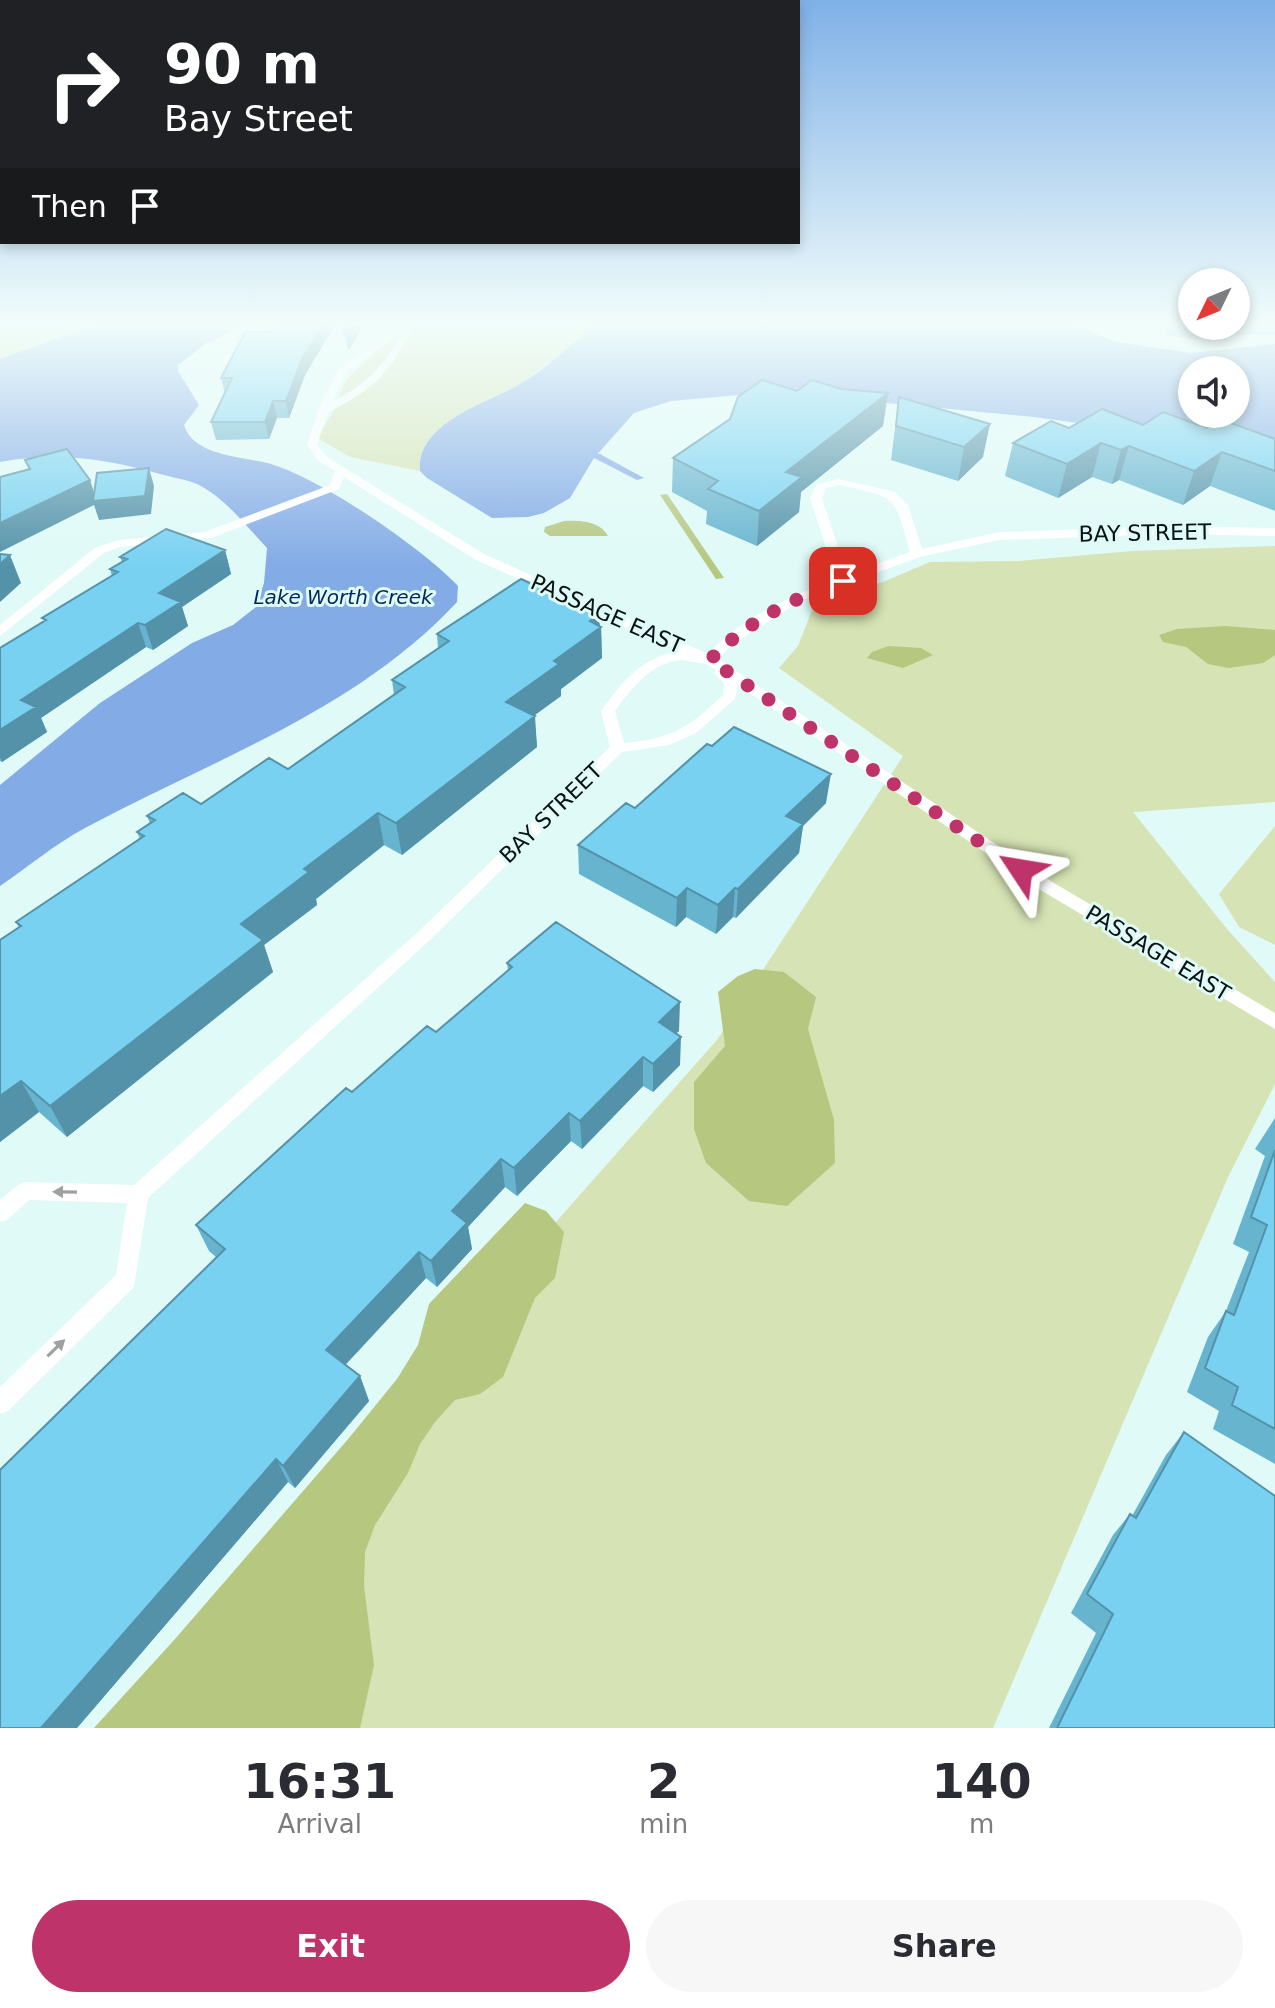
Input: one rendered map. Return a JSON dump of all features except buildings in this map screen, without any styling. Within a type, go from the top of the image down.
[{"type":"lane","points":[[324,410],[326,406]]},
{"type":"lane","points":[[324,410],[332,406]]},
{"type":"lane","name":"PASSAGE EAST","points":[[324,410],[312,445],[323,459],[340,471],[480,557],[710,660],[1048,887],[1275,1022]]},
{"type":"lane","points":[[0,632],[100,550],[119,544],[207,535],[335,487],[340,471]]},
{"type":"lane","points":[[843,581],[816,498],[821,486],[839,482],[891,494],[902,505],[917,554]]},
{"type":"lane","name":"BAY STREET","points":[[138,1194],[424,936],[618,748],[608,711],[620,694],[651,665],[675,656],[710,660],[728,641],[798,597],[917,554],[999,536],[1172,530],[1275,532]]},
{"type":"lane","points":[[618,748],[663,743],[684,737],[703,723],[730,696],[731,682],[710,660]]},
{"type":"lane","points":[[0,1213],[25,1191],[138,1194],[126,1280],[0,1403]]},
{"type":"green space","points":[[336,406],[477,406],[458,415],[430,438],[422,453],[420,471],[350,457],[317,438]]},
{"type":"green space","points":[[667,494],[724,578],[716,579],[660,495]]},
{"type":"green space","points":[[564,521],[595,524],[608,536],[550,536],[544,532],[545,527]]},
{"type":"green space","points":[[1275,546],[1275,802],[1133,812],[1227,929],[1275,982],[1275,1084],[1228,1177],[993,1728],[108,1728],[717,1040],[903,756],[779,668],[798,646],[816,600],[883,582],[930,562],[1018,561],[1132,551]]},
{"type":"green space","points":[[1225,626],[1275,630],[1275,655],[1263,663],[1229,668],[1208,664],[1186,647],[1163,642],[1159,635],[1177,629]]},
{"type":"green space","points":[[889,646],[921,648],[933,655],[903,668],[867,658],[872,652]]},
{"type":"green space","points":[[1275,826],[1275,945],[1239,927],[1219,894]]},
{"type":"green space","points":[[755,969],[784,972],[816,997],[808,1029],[834,1120],[835,1163],[787,1206],[749,1201],[706,1163],[694,1129],[694,1082],[725,1046],[718,992],[738,976]]},
{"type":"green space","points":[[525,1203],[546,1211],[564,1232],[555,1278],[535,1298],[503,1377],[480,1394],[455,1400],[435,1422],[375,1525],[365,1552],[364,1586],[374,1665],[360,1728],[94,1728],[349,1438],[397,1379],[418,1345],[429,1304]]},
{"type":"water","name":"Lake Worth Creek","points":[[0,406],[199,406],[184,425],[198,444],[223,454],[295,473],[345,500],[397,535],[442,571],[458,586],[457,602],[418,640],[329,703],[85,828],[0,886],[0,785],[100,703],[192,643],[233,625],[256,607],[264,583],[267,548],[227,506],[209,491],[186,480],[82,458],[42,457],[0,462]]},
{"type":"water","points":[[476,406],[657,406],[634,413],[594,458],[570,498],[544,513],[528,517],[492,518],[420,471],[422,454],[429,439],[456,416]]},
{"type":"water","points":[[914,406],[1178,406],[1178,428],[1250,428],[1250,406],[1275,406],[1275,443],[1188,438],[1034,417]]},
{"type":"waterway","points":[[597,456],[640,478]]},
{"type":"route","points":[[843,581],[798,597],[728,641],[710,660],[1021,870]]}]
